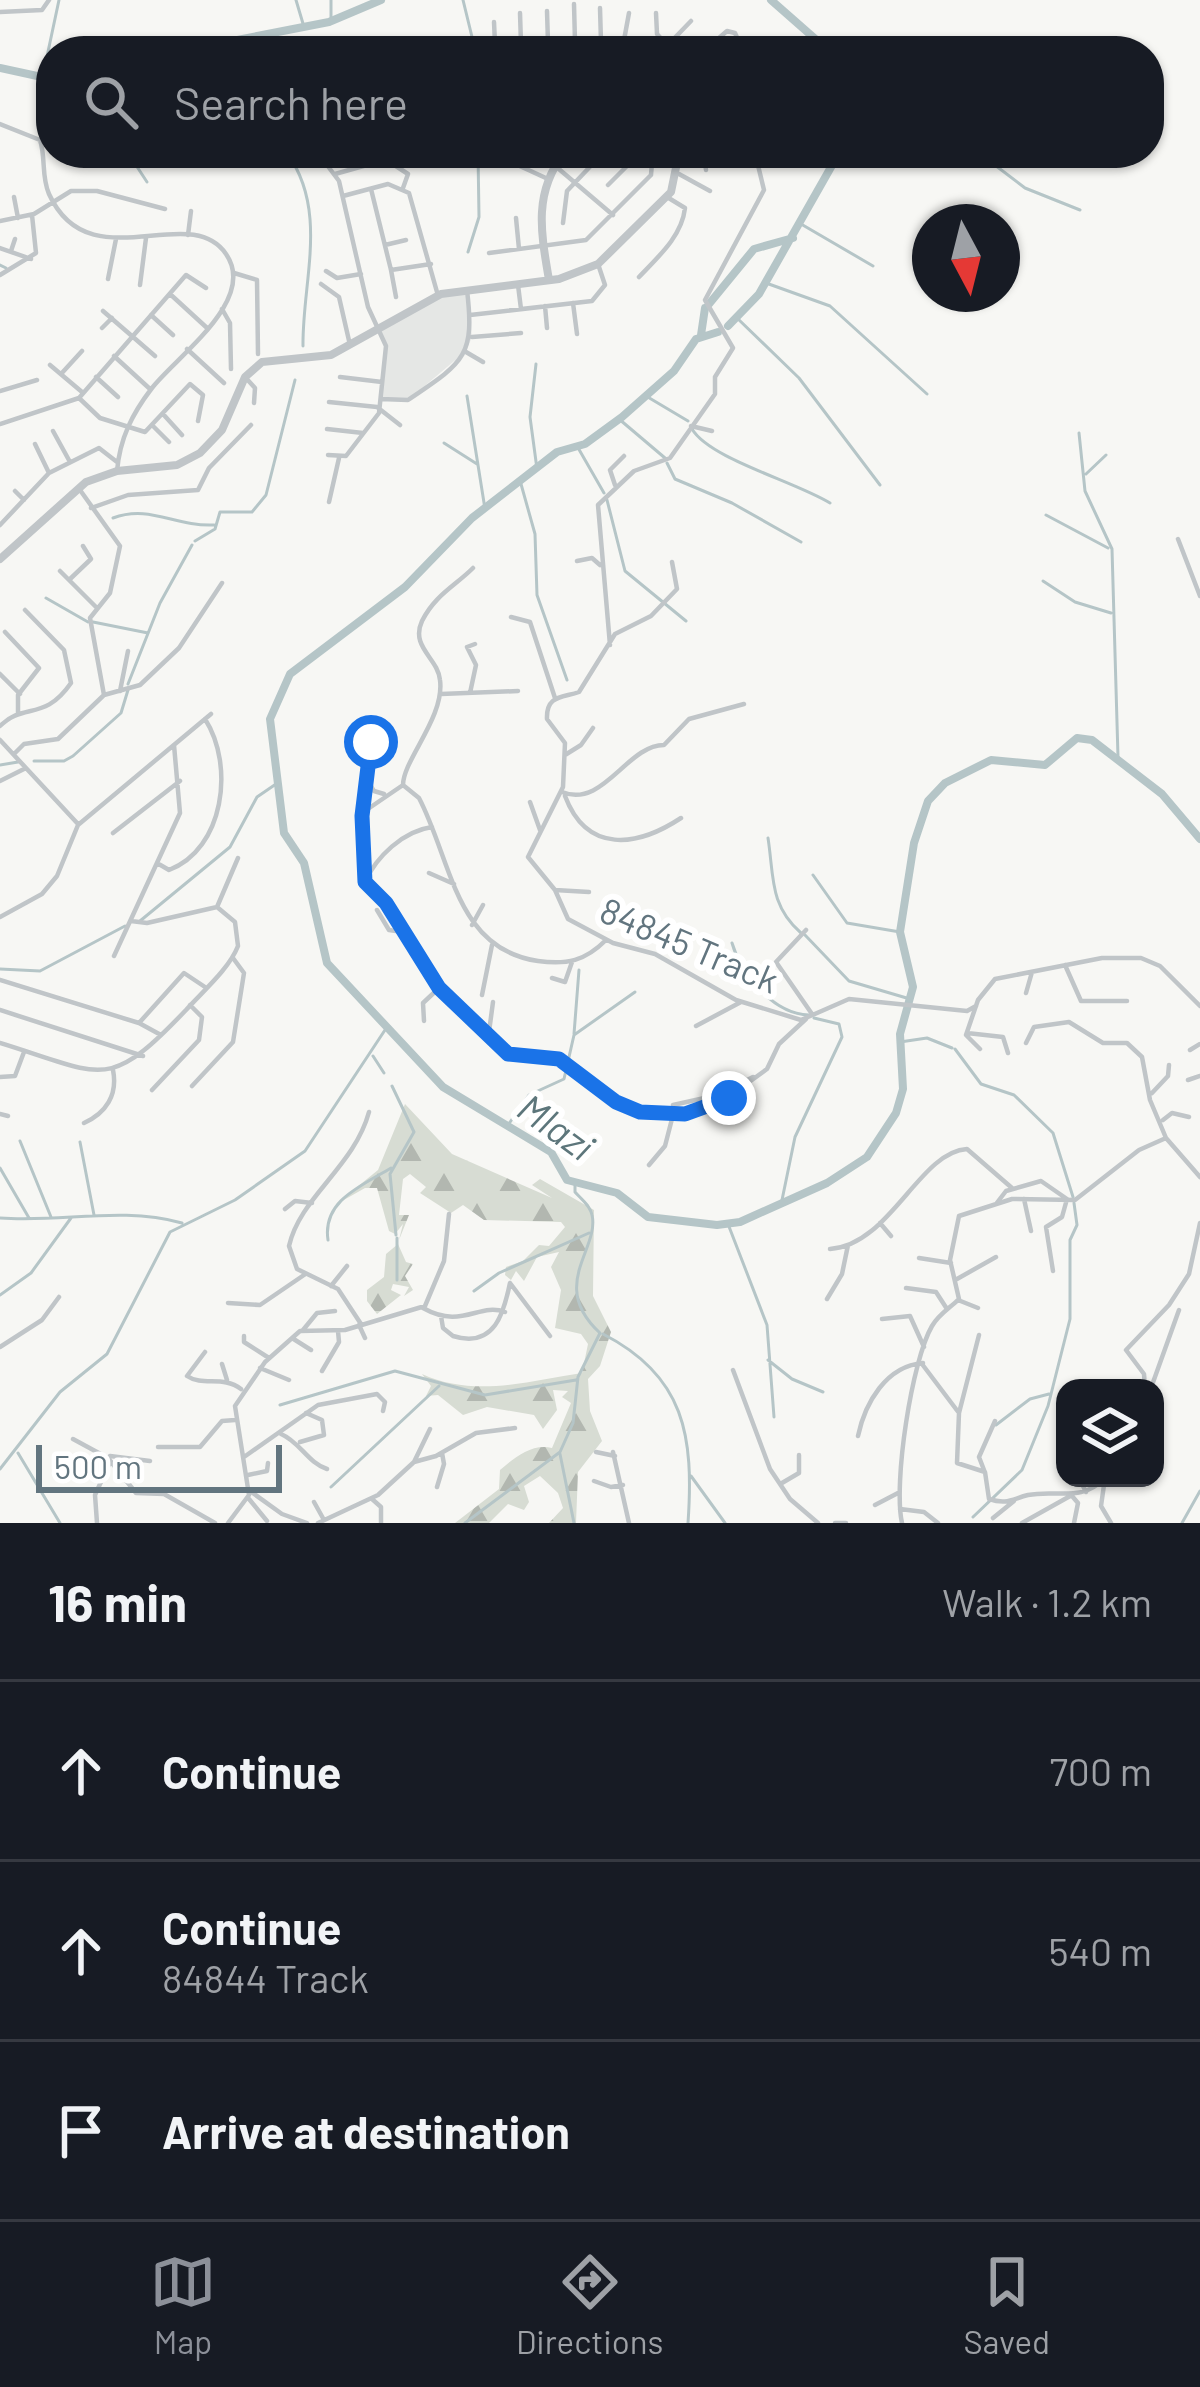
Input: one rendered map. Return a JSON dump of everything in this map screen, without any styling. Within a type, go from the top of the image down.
[{"type":"street","points":[[0,12],[42,10],[49,0]]},
{"type":"street","points":[[574,4],[575,36]]},
{"type":"street","points":[[600,8],[601,36]]},
{"type":"street","points":[[547,11],[548,36]]},
{"type":"street","points":[[520,13],[521,36]]},
{"type":"street","points":[[625,36],[628,13]]},
{"type":"street","points":[[656,14],[658,36]]},
{"type":"street","points":[[676,36],[691,21]]},
{"type":"street","points":[[494,22],[495,36]]},
{"type":"street","points":[[0,124],[36,138]]},
{"type":"street","points":[[42,168],[53,202],[80,229],[116,239],[188,235],[217,244],[234,273],[233,290],[222,308],[151,390],[125,429],[117,466]]},
{"type":"street","points":[[329,502],[339,458],[380,409],[386,346],[361,274],[343,196],[330,168]]},
{"type":"street","points":[[335,174],[356,168]]},
{"type":"street","points":[[399,168],[408,174],[403,188]]},
{"type":"street","points":[[525,168],[548,178]]},
{"type":"street","points":[[550,280],[541,209],[554,168]]},
{"type":"street","points":[[561,168],[614,215]]},
{"type":"street","points":[[563,223],[565,196],[589,168]]},
{"type":"street","points":[[608,185],[626,168]]},
{"type":"street","points":[[489,253],[586,240],[651,175],[652,168]]},
{"type":"street","points":[[1,555],[78,487],[117,466],[177,465],[200,453],[222,430],[245,377],[268,359],[321,357],[438,295],[550,280],[598,264],[667,197],[679,168]]},
{"type":"street","points":[[610,646],[598,505],[615,485],[644,465],[670,458],[715,394],[715,377],[733,348],[705,300],[764,190],[759,168]]},
{"type":"street","points":[[679,174],[710,191]]},
{"type":"street","points":[[343,196],[403,188]]},
{"type":"street","points":[[403,188],[419,214],[438,295]]},
{"type":"street","points":[[371,189],[395,297]]},
{"type":"street","points":[[0,221],[32,215],[71,191],[94,191],[166,209]]},
{"type":"street","points":[[14,197],[18,218]]},
{"type":"street","points":[[639,277],[670,243],[684,217],[683,206],[667,197]]},
{"type":"street","points":[[188,235],[190,211]]},
{"type":"street","points":[[0,275],[32,259],[38,246],[32,215]]},
{"type":"street","points":[[516,218],[519,249]]},
{"type":"street","points":[[140,285],[146,238]]},
{"type":"street","points":[[11,251],[15,239]]},
{"type":"street","points":[[108,279],[116,239]]},
{"type":"street","points":[[385,244],[406,240]]},
{"type":"street","points":[[0,248],[32,259]]},
{"type":"street","points":[[391,270],[431,264]]},
{"type":"street","points":[[470,315],[573,303],[601,295],[605,285],[598,264]]},
{"type":"street","points":[[234,273],[262,271]]},
{"type":"street","points":[[326,271],[338,278],[361,274]]},
{"type":"street","points":[[252,272],[258,290],[258,354]]},
{"type":"street","points":[[0,424],[80,395],[189,274],[206,288]]},
{"type":"street","points":[[258,290],[267,283]]},
{"type":"street","points":[[322,284],[339,297],[350,345]]},
{"type":"street","points":[[518,284],[521,310]]},
{"type":"street","points":[[381,399],[409,400],[466,352],[472,337],[467,290]]},
{"type":"street","points":[[170,294],[206,327]]},
{"type":"street","points":[[573,303],[577,334]]},
{"type":"street","points":[[545,307],[548,328]]},
{"type":"street","points":[[222,308],[230,323],[231,370]]},
{"type":"street","points":[[103,310],[155,356]]},
{"type":"street","points":[[151,315],[172,334]]},
{"type":"street","points":[[102,328],[112,318]]},
{"type":"street","points":[[472,337],[521,333]]},
{"type":"street","points":[[187,349],[224,383]]},
{"type":"street","points":[[61,374],[82,351]]},
{"type":"street","points":[[466,352],[483,362]]},
{"type":"street","points":[[114,356],[151,390]]},
{"type":"street","points":[[50,365],[100,418],[125,429],[141,433],[154,427],[190,384],[202,394],[198,421]]},
{"type":"street","points":[[96,377],[118,397]]},
{"type":"street","points":[[245,377],[255,388],[254,404]]},
{"type":"street","points":[[340,377],[382,382]]},
{"type":"street","points":[[0,391],[38,380]]},
{"type":"street","points":[[329,402],[380,409],[400,425]]},
{"type":"street","points":[[163,415],[182,435]]},
{"type":"street","points":[[91,508],[128,495],[198,490],[209,468],[251,424]]},
{"type":"street","points":[[154,427],[170,442]]},
{"type":"street","points":[[327,429],[363,433]]},
{"type":"street","points":[[687,429],[712,431]]},
{"type":"street","points":[[53,431],[70,462]]},
{"type":"street","points":[[35,445],[50,473]]},
{"type":"street","points":[[0,525],[50,473],[70,462],[99,448],[117,466]]},
{"type":"street","points":[[328,454],[339,458]]},
{"type":"street","points":[[615,485],[610,470],[624,456]]},
{"type":"street","points":[[78,487],[120,548],[111,590],[90,620],[104,695]]},
{"type":"street","points":[[15,491],[24,500]]},
{"type":"street","points":[[1178,539],[1200,596]]},
{"type":"street","points":[[70,580],[91,559],[83,546]]},
{"type":"street","points":[[577,560],[592,558],[600,565]]},
{"type":"street","points":[[555,698],[579,692],[620,629],[651,616],[674,595],[671,562]]},
{"type":"street","points":[[363,812],[403,785],[440,695],[438,670],[419,640],[421,623],[442,591],[473,568]]},
{"type":"street","points":[[60,571],[95,607]]},
{"type":"street","points":[[14,754],[24,744],[58,740],[104,695],[140,685],[179,648],[222,583]]},
{"type":"street","points":[[0,726],[18,714],[44,712],[70,683],[64,650],[25,610]]},
{"type":"street","points":[[511,617],[530,622],[555,698],[547,719],[564,740],[562,792],[541,832]]},
{"type":"street","points":[[5,632],[39,668],[20,694],[18,714]]},
{"type":"street","points":[[470,693],[475,662],[466,647],[475,644]]},
{"type":"street","points":[[119,691],[128,651]]},
{"type":"street","points":[[0,674],[20,694]]},
{"type":"street","points":[[440,695],[518,691]]},
{"type":"street","points":[[562,792],[578,796],[601,785],[641,747],[664,745],[689,719],[744,704]]},
{"type":"street","points":[[0,917],[26,906],[50,885],[78,825],[208,716],[219,778],[215,818],[197,853],[169,870],[157,862]]},
{"type":"street","points":[[364,728],[371,744],[363,812],[370,892],[386,903],[439,988],[516,1057],[559,1059],[630,1108],[673,1115],[720,1103],[771,1064],[779,1044],[808,1017],[850,999],[967,1011],[976,1006]]},
{"type":"street","points":[[565,754],[582,744],[593,728]]},
{"type":"street","points":[[0,740],[78,825]]},
{"type":"street","points":[[114,956],[180,813],[174,745]]},
{"type":"street","points":[[0,781],[27,768]]},
{"type":"street","points":[[366,777],[374,791],[386,794]]},
{"type":"street","points":[[113,832],[180,781]]},
{"type":"street","points":[[403,785],[417,795],[472,925],[491,945],[518,960],[572,962],[606,940]]},
{"type":"street","points":[[562,792],[588,834],[657,835],[681,818]]},
{"type":"street","points":[[530,802],[541,832]]},
{"type":"street","points":[[367,875],[395,843],[432,827]]},
{"type":"street","name":"84845 Track","points":[[541,832],[528,857],[555,890],[568,920],[606,940],[656,954],[741,1002],[808,1017]]},
{"type":"street","points":[[217,907],[238,858]]},
{"type":"street","points":[[429,873],[454,884]]},
{"type":"street","points":[[555,890],[589,892]]},
{"type":"street","points":[[472,925],[483,904]]},
{"type":"street","points":[[131,921],[147,923],[217,907]]},
{"type":"street","points":[[0,1043],[82,1068],[112,1070],[143,1056],[233,958],[238,929],[217,907]]},
{"type":"street","points":[[377,910],[389,930],[403,932]]},
{"type":"street","points":[[806,930],[776,959],[808,1017]]},
{"type":"street","points":[[482,995],[491,945]]},
{"type":"street","points":[[192,1086],[235,1038],[244,974],[233,958]]},
{"type":"street","points":[[980,1049],[966,1040],[967,1033],[976,1006],[995,979],[1064,964],[1102,958],[1146,960],[1168,971],[1200,1006]]},
{"type":"street","points":[[552,978],[566,982],[572,962]]},
{"type":"street","points":[[1064,964],[1081,1000],[1127,1001]]},
{"type":"street","points":[[1026,993],[1032,972]]},
{"type":"street","points":[[140,1023],[184,973],[206,987]]},
{"type":"street","points":[[0,980],[140,1023],[161,1035]]},
{"type":"street","points":[[424,1021],[423,1003],[439,988]]},
{"type":"street","points":[[491,1037],[493,1002]]},
{"type":"street","points":[[696,1026],[741,1002]]},
{"type":"street","points":[[152,1090],[199,1040],[202,1017],[190,1005]]},
{"type":"street","points":[[0,1010],[143,1056]]},
{"type":"street","points":[[1026,1043],[1034,1027],[1069,1022],[1111,1043],[1127,1043],[1144,1059],[1150,1096],[1166,1138],[1200,1177]]},
{"type":"street","points":[[967,1033],[1003,1036],[1008,1053]]},
{"type":"street","points":[[1190,1050],[1200,1044]]},
{"type":"street","points":[[0,1077],[15,1076],[24,1051]]},
{"type":"street","points":[[1150,1096],[1158,1081],[1168,1076],[1169,1065]]},
{"type":"street","points":[[84,1123],[111,1099],[112,1070]]},
{"type":"street","points":[[673,1105],[712,1097],[759,1075]]},
{"type":"street","points":[[1188,1080],[1200,1076]]},
{"type":"street","points":[[365,1338],[332,1286],[296,1268],[289,1246],[312,1203],[356,1148],[368,1112]]},
{"type":"street","points":[[1162,1120],[1171,1113],[1189,1117]]},
{"type":"street","points":[[649,1165],[665,1146],[673,1115]]},
{"type":"street","points":[[958,1300],[951,1263],[959,1216],[1024,1199],[1076,1199],[1139,1150],[1166,1138]]},
{"type":"street","points":[[830,1249],[848,1245],[900,1209],[923,1175],[962,1148],[1012,1188]]},
{"type":"street","points":[[996,1204],[995,1198],[1012,1188],[1045,1181],[1067,1199]]},
{"type":"street","points":[[1024,1199],[1031,1231]]},
{"type":"street","points":[[1052,1271],[1046,1227],[1062,1217],[1067,1199]]},
{"type":"street","points":[[285,1209],[295,1201],[312,1203]]},
{"type":"street","points":[[423,1308],[436,1289],[449,1214]]},
{"type":"street","points":[[880,1222],[891,1237]]},
{"type":"street","points":[[1145,1379],[1126,1350],[1168,1305],[1189,1274],[1200,1223]]},
{"type":"street","points":[[827,1299],[842,1274],[848,1245]]},
{"type":"street","points":[[957,1280],[996,1257]]},
{"type":"street","points":[[919,1258],[951,1263]]},
{"type":"street","points":[[332,1286],[347,1266]]},
{"type":"street","points":[[228,1303],[260,1305],[304,1275]]},
{"type":"street","points":[[441,1316],[445,1331],[463,1339],[491,1332],[505,1312],[510,1283],[550,1336]]},
{"type":"street","points":[[906,1288],[936,1292],[947,1310]]},
{"type":"street","points":[[0,1348],[42,1320],[59,1297]]},
{"type":"street","points":[[958,1300],[978,1308]]},
{"type":"street","points":[[902,1523],[898,1493],[910,1390],[934,1322],[958,1300]]},
{"type":"street","points":[[303,1330],[338,1331],[423,1308],[466,1319],[501,1308],[505,1312]]},
{"type":"street","points":[[1152,1379],[1179,1310]]},
{"type":"street","points":[[267,1521],[249,1496],[235,1420],[243,1390],[317,1313],[335,1311]]},
{"type":"street","points":[[882,1319],[910,1316],[924,1347]]},
{"type":"street","points":[[322,1371],[339,1342],[338,1331]]},
{"type":"street","points":[[980,1335],[959,1413],[956,1463],[985,1472]]},
{"type":"street","points":[[244,1336],[244,1342],[269,1358]]},
{"type":"street","points":[[292,1338],[311,1350]]},
{"type":"street","points":[[205,1352],[187,1376],[196,1382],[227,1380],[243,1390]]},
{"type":"street","points":[[923,1363],[959,1413]]},
{"type":"street","points":[[858,1436],[867,1407],[884,1382],[905,1365],[923,1363]]},
{"type":"street","points":[[222,1364],[227,1380]]},
{"type":"street","points":[[260,1368],[289,1380]]},
{"type":"street","points":[[733,1370],[769,1467],[790,1499],[818,1523]]},
{"type":"street","points":[[244,1457],[306,1413],[344,1397],[377,1394],[386,1402],[383,1411]]},
{"type":"street","points":[[300,1442],[325,1433],[322,1420],[306,1413]]},
{"type":"street","points":[[158,1447],[200,1447],[222,1421],[235,1420]]},
{"type":"street","points":[[994,1421],[979,1459],[989,1499],[1014,1502]]},
{"type":"street","points":[[314,1502],[321,1522],[372,1498],[414,1462],[442,1453],[476,1433],[515,1427]]},
{"type":"street","points":[[414,1462],[430,1429]]},
{"type":"street","points":[[280,1433],[300,1442],[317,1465],[327,1469]]},
{"type":"street","points":[[73,1439],[109,1461],[136,1493],[164,1494],[215,1523]]},
{"type":"street","points":[[596,1452],[614,1454],[629,1523]]},
{"type":"street","points":[[437,1487],[442,1453]]},
{"type":"street","points":[[97,1523],[95,1492],[109,1461],[125,1454],[150,1461]]},
{"type":"street","points":[[782,1484],[799,1473],[799,1455]]},
{"type":"street","points":[[248,1475],[267,1471],[268,1462]]},
{"type":"street","points":[[594,1481],[623,1485]]},
{"type":"street","points":[[1083,1487],[1086,1492]]},
{"type":"street","points":[[1022,1523],[1093,1487]]},
{"type":"street","points":[[1104,1487],[1101,1506],[1111,1523]]},
{"type":"street","points":[[875,1505],[898,1493]]},
{"type":"street","points":[[249,1496],[260,1497],[282,1514],[307,1523]]},
{"type":"street","points":[[228,1523],[249,1496]]},
{"type":"street","points":[[993,1517],[1028,1496],[1072,1496],[1078,1503],[1074,1523]]},
{"type":"street","points":[[372,1498],[380,1507],[381,1523]]},
{"type":"street","points":[[898,1509],[924,1512],[938,1523]]},
{"type":"street","points":[[835,1523],[846,1522]]},
{"type":"shaded area","points":[[467,290],[472,337],[466,351],[408,400],[381,399],[386,346],[380,328],[427,299]]},
{"type":"green space","points":[[405,1104],[452,1154],[552,1198],[532,1185],[540,1179],[594,1210],[593,1296],[611,1332],[600,1366],[588,1379],[590,1411],[602,1441],[578,1472],[576,1523],[549,1523],[563,1508],[558,1493],[540,1476],[524,1486],[529,1502],[524,1510],[508,1504],[489,1523],[455,1523],[499,1489],[500,1470],[511,1461],[530,1450],[552,1448],[571,1403],[562,1397],[568,1391],[553,1390],[557,1410],[543,1429],[534,1415],[487,1407],[463,1415],[438,1395],[426,1396],[431,1386],[422,1374],[482,1386],[582,1373],[588,1344],[581,1334],[555,1328],[561,1290],[551,1267],[559,1252],[537,1257],[524,1281],[516,1271],[511,1280],[505,1275],[506,1267],[523,1261],[539,1245],[549,1246],[565,1227],[561,1222],[484,1220],[463,1205],[451,1213],[420,1193],[426,1187],[410,1174],[403,1179],[399,1215],[409,1215],[399,1240],[403,1224],[395,1234],[389,1231],[377,1188],[365,1188],[335,1205],[378,1170]]},
{"type":"green space","points":[[398,1244],[406,1262],[413,1264],[405,1276],[413,1290],[404,1296],[409,1287],[393,1284],[391,1290],[401,1295],[377,1314],[367,1301],[367,1290],[384,1277],[386,1254]]},
{"type":"waterway","points":[[51,36],[59,0]]},
{"type":"waterway","points":[[296,0],[304,27]]},
{"type":"waterway","points":[[331,0],[331,21]]},
{"type":"waterway","name":"Mlazi","points":[[258,36],[329,22],[381,0]]},
{"type":"waterway","points":[[463,0],[472,36]]},
{"type":"waterway","name":"Mlazi","points":[[771,0],[812,36]]},
{"type":"waterway","name":"Mlazi","points":[[0,68],[36,76]]},
{"type":"waterway","points":[[138,168],[147,182]]},
{"type":"waterway","points":[[296,168],[310,223],[303,346]]},
{"type":"waterway","points":[[468,252],[479,217],[478,168]]},
{"type":"waterway","name":"Mlazi","points":[[728,326],[759,294],[830,168]]},
{"type":"waterway","points":[[999,168],[1025,188],[1080,210]]},
{"type":"waterway","points":[[801,224],[873,266]]},
{"type":"waterway","points":[[709,304],[754,249],[793,238]]},
{"type":"waterway","points":[[0,265],[6,268]]},
{"type":"waterway","points":[[766,283],[830,306],[927,394]]},
{"type":"waterway","points":[[701,335],[705,308]]},
{"type":"waterway","points":[[737,318],[799,378],[880,485]]},
{"type":"waterway","name":"Mlazi","points":[[718,332],[696,339],[674,371],[622,417],[585,444],[557,452],[472,518],[405,587],[290,674],[270,719],[284,833],[304,863],[327,963],[443,1087],[551,1152],[567,1180],[617,1193],[648,1217],[717,1225],[740,1222],[827,1183],[867,1157],[896,1113],[903,1089],[900,1034],[913,987],[900,932],[914,843],[928,801],[945,783],[991,760],[1045,765],[1077,738],[1092,740],[1162,794],[1200,839]]},
{"type":"waterway","points":[[536,364],[530,417],[537,469]]},
{"type":"waterway","points":[[195,541],[215,529],[220,512],[252,512],[266,495],[295,380]]},
{"type":"waterway","points":[[467,396],[485,509]]},
{"type":"waterway","points":[[646,396],[688,421]]},
{"type":"waterway","points":[[619,419],[665,458]]},
{"type":"waterway","points":[[692,429],[734,460],[830,503]]},
{"type":"waterway","points":[[1079,433],[1085,491],[1112,549],[1118,757]]},
{"type":"waterway","points":[[444,443],[477,464]]},
{"type":"waterway","points":[[577,446],[604,493]]},
{"type":"waterway","points":[[1086,474],[1106,455]]},
{"type":"waterway","points":[[667,463],[675,479],[732,503],[801,542]]},
{"type":"waterway","points":[[521,484],[535,534],[537,595],[567,680]]},
{"type":"waterway","points":[[607,500],[625,571],[686,621]]},
{"type":"waterway","points":[[113,518],[139,513],[214,525]]},
{"type":"waterway","points":[[1046,515],[1108,548]]},
{"type":"waterway","points":[[128,684],[160,603],[192,545]]},
{"type":"waterway","points":[[1043,581],[1075,602],[1111,613]]},
{"type":"waterway","points":[[46,598],[88,622]]},
{"type":"waterway","points":[[93,622],[148,633]]},
{"type":"waterway","points":[[34,761],[64,761],[73,756],[121,713],[128,690]]},
{"type":"waterway","points":[[0,765],[18,762]]},
{"type":"waterway","points":[[140,921],[230,847],[257,797],[276,784]]},
{"type":"waterway","points":[[768,838],[778,901],[801,933]]},
{"type":"waterway","points":[[813,875],[847,923],[900,932]]},
{"type":"waterway","points":[[0,969],[40,971],[125,926]]},
{"type":"waterway","points":[[805,935],[849,981],[910,999]]},
{"type":"waterway","points":[[732,943],[760,990],[783,1008],[809,1015]]},
{"type":"waterway","points":[[574,1034],[579,970]]},
{"type":"waterway","points":[[508,1125],[529,1095],[564,1079],[574,1035],[635,992]]},
{"type":"waterway","points":[[782,1200],[795,1137],[842,1037],[839,1024],[814,1018]]},
{"type":"waterway","points":[[0,1469],[60,1392],[107,1354],[170,1232],[235,1200],[305,1151],[385,1030]]},
{"type":"waterway","points":[[900,1042],[927,1038],[952,1048]]},
{"type":"waterway","points":[[955,1049],[981,1084],[1014,1095],[1053,1133],[1073,1197]]},
{"type":"waterway","points":[[373,1056],[384,1073]]},
{"type":"waterway","points":[[392,1086],[414,1132],[390,1174],[396,1235]]},
{"type":"waterway","points":[[20,1141],[51,1217]]},
{"type":"waterway","points":[[80,1142],[94,1215]]},
{"type":"waterway","points":[[0,1168],[29,1218]]},
{"type":"waterway","points":[[328,1240],[337,1205],[391,1168]]},
{"type":"waterway","points":[[465,1523],[560,1452],[573,1423],[578,1377],[600,1333],[578,1299],[580,1269],[593,1228],[591,1211],[575,1192],[575,1183]]},
{"type":"waterway","points":[[973,1517],[1022,1470],[1048,1406],[1070,1319],[1070,1240],[1077,1225],[1074,1203]]},
{"type":"waterway","points":[[0,1218],[114,1215],[182,1223]]},
{"type":"waterway","points":[[0,1295],[31,1273],[71,1218]]},
{"type":"waterway","points":[[728,1224],[767,1325],[774,1417]]},
{"type":"waterway","points":[[474,1291],[499,1273],[589,1233]]},
{"type":"waterway","points":[[397,1238],[397,1280]]},
{"type":"waterway","points":[[603,1334],[652,1369],[668,1389],[685,1436],[688,1523]]},
{"type":"waterway","points":[[768,1360],[792,1379],[823,1392]]},
{"type":"waterway","points":[[280,1405],[395,1371],[485,1395],[576,1380]]},
{"type":"waterway","points":[[331,1487],[439,1386]]},
{"type":"waterway","points":[[996,1425],[1030,1399],[1049,1394]]},
{"type":"waterway","points":[[18,1453],[60,1523]]},
{"type":"waterway","points":[[560,1454],[574,1523]]},
{"type":"waterway","points":[[691,1476],[725,1523]]},
{"type":"waterway","points":[[1182,1523],[1200,1491]]},
{"type":"route","points":[[371,742],[362,816],[365,882],[386,903],[411,949],[455,1006],[474,1017],[508,1054],[559,1059],[630,1108],[685,1114],[729,1098]]}]
